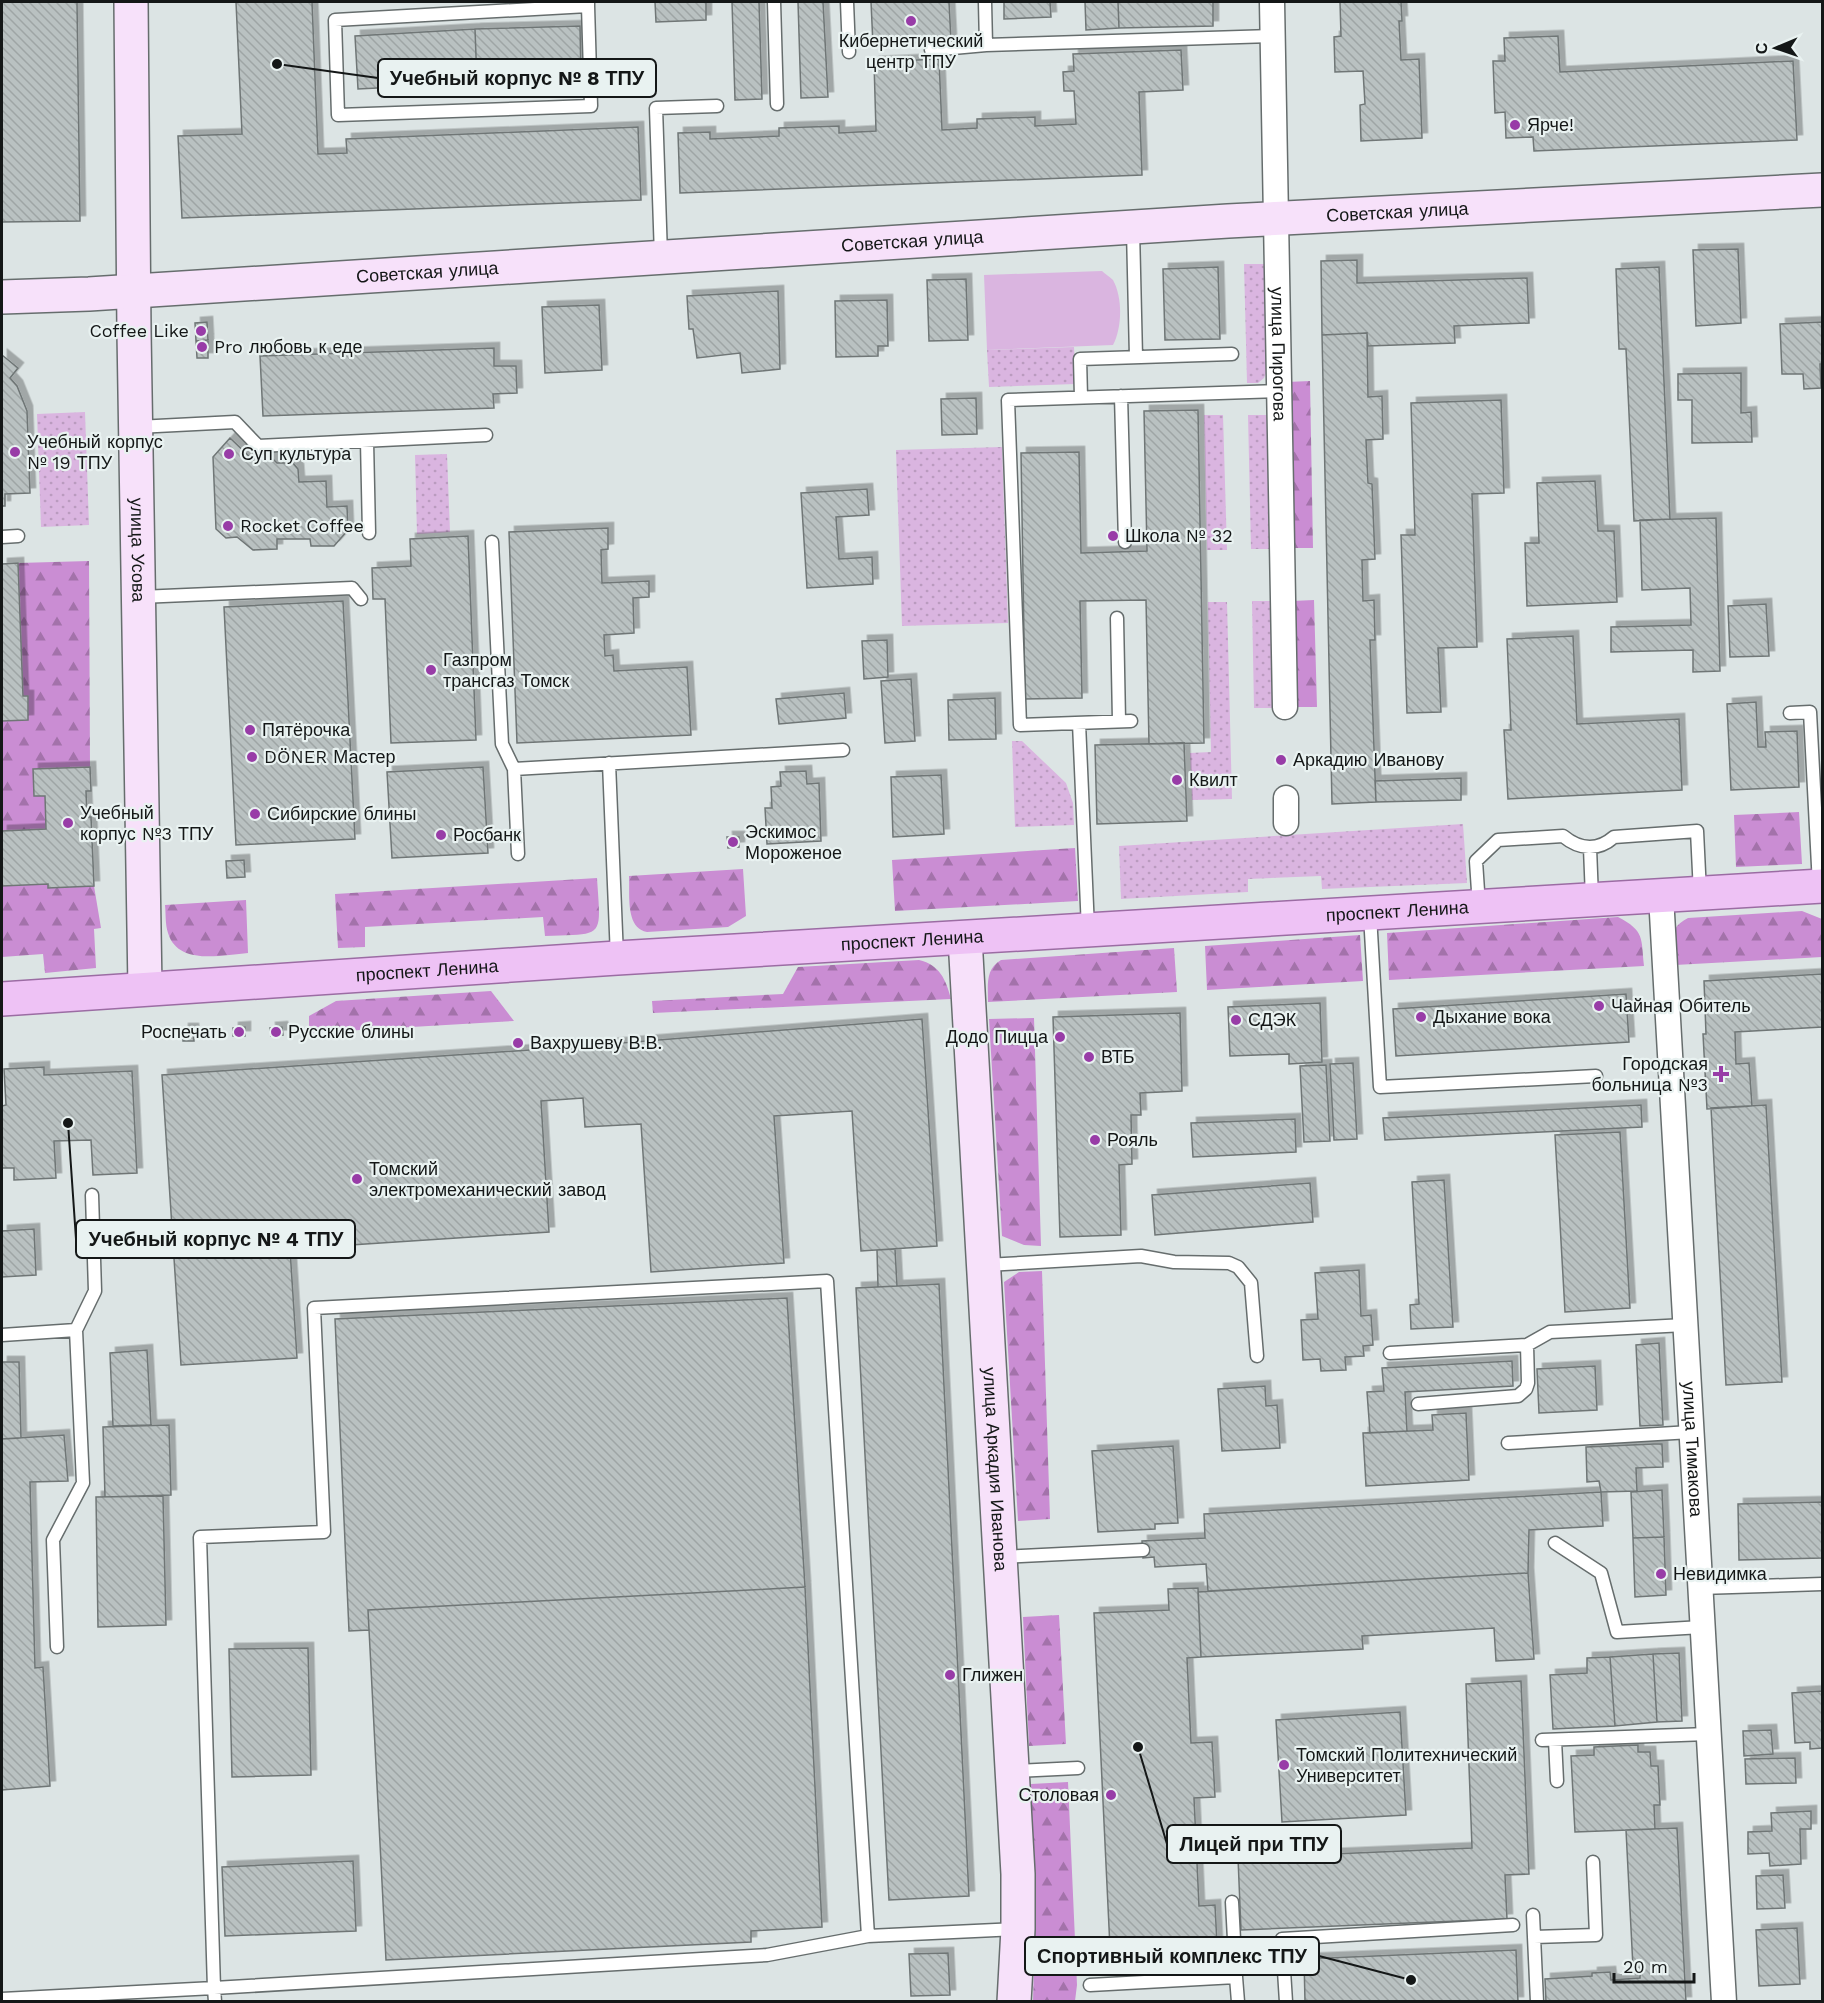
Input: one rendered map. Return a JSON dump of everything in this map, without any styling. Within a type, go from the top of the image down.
[{"type":"main road","name":"проспект Ленина","points":[[2,999],[617,958],[1821,886]]},
{"type":"street","name":"улица Усова","points":[[131,2],[146,988]]},
{"type":"street","name":"улица Пирогова","points":[[1272,2],[1285,707]]},
{"type":"street","name":"Советская улица","points":[[2,297],[135,291],[1133,227],[1822,190]]},
{"type":"street","points":[[1286,798],[1286,823]]},
{"type":"street","name":"улица Тимакова","points":[[1661,896],[1724,2001]]},
{"type":"street","name":"улица Аркадия Иванова","points":[[965,938],[1018,1874],[1014,2001]]},
{"type":"lane","points":[[774,2],[777,104]]},
{"type":"lane","points":[[847,2],[849,52]]},
{"type":"lane","points":[[985,2],[987,45]]},
{"type":"lane","points":[[588,4],[591,106],[338,115],[335,20],[588,4]]},
{"type":"lane","points":[[931,50],[987,45],[1273,36]]},
{"type":"lane","points":[[661,257],[656,108],[717,106]]},
{"type":"lane","points":[[1133,227],[1136,357]]},
{"type":"lane","points":[[1081,397],[1080,359],[1232,354]]},
{"type":"lane","points":[[1117,618],[1125,721],[1020,725],[1008,400],[1280,391]]},
{"type":"lane","points":[[1121,396],[1125,542]]},
{"type":"lane","points":[[136,427],[235,422],[258,446],[486,435]]},
{"type":"lane","points":[[367,441],[369,533]]},
{"type":"lane","points":[[2,537],[18,536]]},
{"type":"lane","points":[[492,542],[502,744],[514,769],[518,854]]},
{"type":"lane","points":[[139,597],[352,588],[361,599]]},
{"type":"lane","points":[[1790,713],[1810,712],[1819,819],[1821,886]]},
{"type":"lane","points":[[1079,723],[1088,930]]},
{"type":"lane","points":[[514,769],[843,750]]},
{"type":"lane","points":[[609,763],[617,958]]},
{"type":"lane","points":[[1479,907],[1476,861],[1498,840],[1563,836],[1571,843],[1590,848],[1608,843],[1614,837],[1697,831],[1700,893]]},
{"type":"lane","points":[[1590,848],[1593,900]]},
{"type":"lane","points":[[1370,913],[1380,1088],[1596,1076]]},
{"type":"lane","points":[[57,1647],[52,1540],[83,1483],[76,1330],[95,1291],[92,1194]]},
{"type":"lane","points":[[984,1266],[1140,1256],[1174,1262],[1229,1263],[1238,1267],[1251,1282],[1257,1356]]},
{"type":"lane","points":[[215,2001],[200,1537],[324,1532],[314,1308],[827,1281],[868,1936]]},
{"type":"lane","points":[[1390,1353],[1527,1345],[1550,1332],[1685,1325]]},
{"type":"lane","points":[[2,1335],[76,1330]]},
{"type":"lane","points":[[1418,1404],[1518,1396],[1526,1389],[1528,1383],[1527,1345]]},
{"type":"lane","points":[[1508,1443],[1691,1432]]},
{"type":"lane","points":[[1555,1543],[1601,1573],[1617,1632],[1702,1627]]},
{"type":"lane","points":[[1001,1557],[1143,1550]]},
{"type":"lane","points":[[1700,1588],[1822,1584]]},
{"type":"lane","points":[[1542,1740],[1708,1734]]},
{"type":"lane","points":[[1555,1740],[1557,1781]]},
{"type":"lane","points":[[1013,1771],[1078,1768]]},
{"type":"lane","points":[[1534,1937],[1596,1935],[1593,1862]]},
{"type":"lane","points":[[1232,1902],[1238,2001]]},
{"type":"lane","points":[[1533,1915],[1537,2001]]},
{"type":"lane","points":[[1286,2001],[1282,1939],[1514,1925]]},
{"type":"lane","points":[[2,1999],[767,1955],[868,1936],[1018,1929]]},
{"type":"lane","points":[[1090,1985],[1236,1977]]},
{"type":"shaded area","points":[[1244,264],[1264,264],[1267,371],[1258,383],[1247,383]]},
{"type":"shaded area","points":[[1102,271],[1113,280],[1120,304],[1120,322],[1113,345],[987,350],[984,275]]},
{"type":"shaded area","points":[[1074,347],[1076,384],[989,387],[987,350]]},
{"type":"shaded area","points":[[85,412],[89,525],[41,527],[37,414]]},
{"type":"shaded area","points":[[1204,415],[1223,415],[1227,550],[1207,550]]},
{"type":"shaded area","points":[[1248,415],[1268,415],[1271,549],[1251,549]]},
{"type":"shaded area","points":[[1002,447],[1008,623],[902,626],[896,450]]},
{"type":"shaded area","points":[[447,454],[450,532],[417,534],[415,455]]},
{"type":"shaded area","points":[[1252,601],[1271,601],[1274,708],[1254,708]]},
{"type":"shaded area","points":[[1208,602],[1227,602],[1232,799],[1192,800],[1190,753],[1211,752]]},
{"type":"shaded area","points":[[1012,741],[1022,741],[1066,783],[1073,803],[1074,825],[1015,827]]},
{"type":"shaded area","points":[[1463,824],[1467,883],[1322,889],[1321,876],[1248,879],[1248,892],[1121,899],[1119,846]]},
{"type":"green space","points":[[1310,381],[1313,548],[1291,548],[1287,382]]},
{"type":"green space","points":[[89,561],[90,767],[33,770],[34,796],[45,796],[46,829],[2,831],[2,721],[28,720],[28,696],[23,696],[18,563]]},
{"type":"green space","points":[[1314,600],[1317,707],[1293,707],[1292,601]]},
{"type":"green space","points":[[1799,812],[1802,864],[1736,867],[1734,815]]},
{"type":"green space","points":[[1075,848],[1078,901],[895,911],[892,860]]},
{"type":"green space","points":[[743,869],[746,916],[728,927],[647,932],[635,924],[629,901],[629,876]]},
{"type":"green space","points":[[597,878],[598,923],[589,933],[545,936],[543,917],[365,927],[365,947],[338,948],[335,894]]},
{"type":"green space","points":[[48,884],[49,888],[94,886],[101,928],[94,929],[96,968],[45,973],[43,954],[2,957],[2,886]]},
{"type":"green space","points":[[246,900],[248,953],[202,956],[181,950],[173,943],[167,930],[165,905]]},
{"type":"green space","points":[[1802,911],[1822,919],[1822,957],[1675,965],[1672,937],[1676,927],[1688,918]]},
{"type":"green space","points":[[1618,917],[1633,927],[1640,936],[1644,966],[1389,980],[1387,933]]},
{"type":"green space","points":[[1360,935],[1363,981],[1207,990],[1205,946]]},
{"type":"green space","points":[[1174,948],[1177,992],[988,1002],[990,973],[1001,960]]},
{"type":"green space","points":[[919,960],[926,962],[941,974],[951,999],[653,1013],[652,1001],[783,994],[798,967]]},
{"type":"green space","points":[[491,991],[514,1021],[309,1033],[309,1016],[336,1001]]},
{"type":"green space","points":[[1034,1018],[1041,1246],[1024,1245],[1002,1236],[989,1019]]},
{"type":"green space","points":[[1042,1271],[1050,1519],[1018,1521],[1004,1282],[1019,1272]]},
{"type":"green space","points":[[1059,1615],[1066,1744],[1029,1746],[1023,1617]]},
{"type":"green space","points":[[1068,1782],[1077,1985],[1075,2001],[1033,2001],[1035,1932],[1031,1784]]},
{"type":"building","points":[[2,2],[77,2],[80,221],[2,222]]},
{"type":"building","points":[[236,2],[312,2],[318,154],[347,153],[346,139],[638,127],[641,200],[182,218],[178,136],[242,134]]},
{"type":"building","points":[[655,2],[706,2],[706,20],[656,22]]},
{"type":"building","points":[[732,2],[759,2],[762,99],[735,100]]},
{"type":"building","points":[[798,2],[823,2],[828,97],[801,98]]},
{"type":"building","name":"Кибернетический центр ТПУ","points":[[871,2],[949,2],[951,41],[873,45]]},
{"type":"building","points":[[1004,2],[1050,2],[1051,17],[1004,19]]},
{"type":"building","points":[[1085,2],[1118,2],[1119,28],[1086,30]]},
{"type":"building","points":[[1118,2],[1213,2],[1213,26],[1119,28]]},
{"type":"building","points":[[1340,2],[1401,2],[1402,21],[1399,21],[1401,60],[1419,59],[1422,138],[1361,141],[1360,105],[1365,104],[1363,71],[1335,72],[1334,37],[1341,36]]},
{"type":"building","points":[[580,26],[581,79],[477,83],[475,29]]},
{"type":"building","points":[[475,29],[477,83],[358,89],[355,36]]},
{"type":"building","points":[[1558,36],[1560,72],[1793,61],[1797,140],[1534,151],[1533,137],[1506,138],[1505,112],[1495,113],[1493,61],[1505,61],[1504,38]]},
{"type":"building","points":[[1181,50],[1183,90],[1139,92],[1142,175],[680,193],[678,133],[710,132],[710,139],[779,136],[779,128],[839,126],[839,133],[876,131],[874,62],[939,59],[942,130],[977,128],[977,119],[1035,117],[1035,126],[1076,124],[1074,91],[1064,91],[1063,72],[1074,71],[1073,54]]},
{"type":"building","points":[[1738,249],[1741,323],[1696,326],[1693,250]]},
{"type":"building","points":[[1357,260],[1357,283],[1527,278],[1529,323],[1454,326],[1455,343],[1368,346],[1367,333],[1322,335],[1321,261]]},
{"type":"building","points":[[1218,267],[1220,339],[1165,340],[1163,269]]},
{"type":"building","points":[[1659,267],[1670,519],[1634,521],[1626,349],[1619,349],[1616,269]]},
{"type":"building","points":[[966,279],[968,340],[929,341],[927,280]]},
{"type":"building","points":[[778,291],[780,369],[742,373],[740,353],[697,358],[693,329],[689,329],[687,296]]},
{"type":"building","points":[[887,300],[888,346],[878,346],[878,356],[836,357],[835,301]]},
{"type":"building","points":[[599,305],[602,370],[545,373],[542,307]]},
{"type":"building","name":"Coffee Like","points":[[207,322],[208,340],[196,341],[195,323]]},
{"type":"building","points":[[1822,322],[1821,388],[1804,389],[1803,374],[1782,374],[1780,324]]},
{"type":"building","points":[[1367,333],[1368,397],[1382,396],[1383,439],[1366,440],[1368,483],[1372,484],[1375,559],[1362,560],[1363,601],[1374,600],[1375,640],[1370,640],[1376,802],[1332,804],[1322,335]]},
{"type":"building","points":[[208,340],[208,358],[197,358],[196,341]]},
{"type":"building","points":[[494,348],[494,366],[516,366],[517,393],[493,394],[494,408],[263,416],[260,356]]},
{"type":"building","name":"Учебный корпус № 19 ТПУ","points":[[2,355],[18,368],[10,378],[17,386],[27,411],[30,493],[5,494],[5,506],[2,506]]},
{"type":"building","points":[[1741,373],[1741,413],[1751,412],[1752,442],[1692,443],[1692,400],[1678,400],[1678,374]]},
{"type":"building","points":[[976,398],[977,434],[942,435],[941,399]]},
{"type":"building","points":[[1501,400],[1504,493],[1472,494],[1477,647],[1438,648],[1441,712],[1407,713],[1401,535],[1415,535],[1411,403]]},
{"type":"building","points":[[1198,410],[1204,743],[1149,744],[1146,600],[1080,601],[1082,698],[1025,699],[1021,453],[1079,452],[1081,553],[1147,551],[1144,411]]},
{"type":"building","points":[[230,438],[251,458],[272,458],[277,463],[293,463],[298,469],[299,482],[326,481],[327,507],[347,506],[348,530],[334,546],[311,546],[310,539],[277,539],[277,549],[253,550],[237,537],[226,538],[216,529],[213,457]]},
{"type":"building","points":[[1595,481],[1598,531],[1614,531],[1617,602],[1527,606],[1525,543],[1539,543],[1537,483]]},
{"type":"building","points":[[867,489],[869,515],[836,517],[839,559],[872,557],[873,584],[807,588],[801,493]]},
{"type":"building","points":[[1716,518],[1720,671],[1693,672],[1693,650],[1611,652],[1611,627],[1691,625],[1690,588],[1642,590],[1640,520]]},
{"type":"building","points":[[608,528],[608,549],[601,550],[602,583],[649,581],[649,597],[633,598],[634,633],[604,635],[605,656],[613,655],[614,671],[687,667],[691,735],[517,743],[509,532]]},
{"type":"building","name":"Газпром трансгаз Томск","points":[[468,536],[476,740],[391,743],[385,599],[373,599],[372,568],[411,566],[410,539]]},
{"type":"building","points":[[18,563],[23,696],[28,696],[28,720],[2,721],[2,564]]},
{"type":"building","points":[[343,601],[355,839],[236,845],[224,607]]},
{"type":"building","points":[[1766,604],[1769,656],[1730,657],[1728,606]]},
{"type":"building","points":[[1573,636],[1577,724],[1679,719],[1682,790],[1508,799],[1504,730],[1511,730],[1507,639]]},
{"type":"building","points":[[887,640],[888,677],[864,679],[862,641]]},
{"type":"building","points":[[911,679],[915,741],[885,743],[881,681]]},
{"type":"building","points":[[844,693],[846,718],[779,724],[776,699]]},
{"type":"building","points":[[995,698],[996,739],[949,740],[948,700]]},
{"type":"building","points":[[1756,702],[1758,747],[1766,747],[1765,732],[1797,731],[1799,787],[1731,790],[1727,704]]},
{"type":"building","points":[[1184,743],[1187,821],[1097,824],[1095,745]]},
{"type":"building","name":"Учебный корпус №3 ТПУ","points":[[90,767],[91,791],[86,791],[87,817],[91,817],[94,886],[48,888],[48,884],[2,886],[2,831],[46,829],[45,796],[34,796],[33,769]]},
{"type":"building","points":[[483,767],[488,853],[392,858],[387,772]]},
{"type":"building","points":[[806,771],[807,784],[819,783],[821,841],[767,844],[765,808],[772,808],[771,787],[781,786],[780,772]]},
{"type":"building","points":[[941,775],[944,834],[893,837],[891,777]]},
{"type":"building","points":[[1461,778],[1461,800],[1376,802],[1375,781]]},
{"type":"building","name":"Эскимос Мороженое","points":[[727,837],[739,837],[739,847],[728,848]]},
{"type":"building","points":[[244,860],[245,877],[227,878],[226,861]]},
{"type":"building","points":[[1822,974],[1822,1027],[1735,1032],[1736,1064],[1749,1063],[1752,1106],[1707,1109],[1703,1034],[1706,1034],[1704,981]]},
{"type":"building","points":[[1626,994],[1629,1042],[1396,1056],[1393,1009]]},
{"type":"building","points":[[1320,1003],[1322,1062],[1289,1064],[1289,1054],[1230,1056],[1228,1007]]},
{"type":"building","name":"Рояль","points":[[1180,1013],[1182,1091],[1140,1093],[1141,1115],[1131,1115],[1132,1164],[1119,1165],[1121,1235],[1060,1237],[1053,1017]]},
{"type":"building","name":"Томский электромеханический завод","points":[[922,1019],[937,1246],[861,1251],[852,1111],[774,1116],[784,1263],[651,1272],[641,1124],[585,1127],[583,1098],[541,1101],[549,1232],[290,1249],[297,1358],[181,1365],[162,1075],[559,1048]]},
{"type":"building","name":"Роспечать","points":[[245,1027],[245,1036],[233,1036],[233,1028]]},
{"type":"building","name":"Русские блины","points":[[282,1027],[283,1035],[271,1036],[270,1028]]},
{"type":"building","points":[[183,1029],[193,1029],[194,1041],[183,1041]]},
{"type":"building","points":[[1353,1063],[1357,1139],[1334,1140],[1330,1064]]},
{"type":"building","points":[[1326,1065],[1330,1141],[1304,1142],[1300,1066]]},
{"type":"building","points":[[44,1067],[44,1075],[132,1071],[137,1173],[93,1175],[91,1140],[54,1141],[56,1178],[14,1180],[14,1168],[2,1168],[2,1106],[6,1105],[4,1069]]},
{"type":"building","points":[[1641,1105],[1642,1127],[1385,1140],[1383,1118]]},
{"type":"building","points":[[1766,1105],[1782,1382],[1726,1385],[1711,1108]]},
{"type":"building","points":[[1295,1119],[1296,1152],[1193,1157],[1191,1123]]},
{"type":"building","points":[[1620,1132],[1630,1308],[1565,1312],[1555,1135]]},
{"type":"building","points":[[1444,1180],[1453,1327],[1411,1329],[1410,1305],[1419,1304],[1412,1182]]},
{"type":"building","points":[[1310,1183],[1313,1222],[1155,1235],[1152,1195]]},
{"type":"building","points":[[34,1229],[36,1275],[2,1277],[2,1231]]},
{"type":"building","points":[[895,1249],[897,1286],[878,1287],[877,1250]]},
{"type":"building","points":[[1359,1270],[1361,1316],[1371,1315],[1373,1345],[1363,1346],[1364,1356],[1345,1357],[1346,1370],[1321,1371],[1320,1359],[1303,1360],[1301,1320],[1318,1319],[1315,1273]]},
{"type":"building","points":[[939,1284],[969,1896],[889,1900],[856,1288]]},
{"type":"building","points":[[787,1298],[805,1587],[368,1610],[369,1630],[349,1631],[335,1319]]},
{"type":"building","points":[[1659,1343],[1663,1425],[1640,1426],[1636,1345]]},
{"type":"building","points":[[147,1350],[151,1425],[113,1426],[110,1353]]},
{"type":"building","points":[[1512,1361],[1513,1386],[1405,1392],[1407,1431],[1370,1433],[1367,1392],[1384,1391],[1382,1368]]},
{"type":"building","points":[[2,1362],[19,1362],[21,1438],[2,1439]]},
{"type":"building","points":[[1595,1366],[1597,1410],[1539,1413],[1537,1369]]},
{"type":"building","points":[[1265,1386],[1266,1406],[1277,1405],[1280,1448],[1222,1451],[1218,1389]]},
{"type":"building","points":[[1466,1413],[1469,1480],[1366,1486],[1363,1433],[1433,1430],[1432,1415]]},
{"type":"building","points":[[169,1425],[171,1495],[105,1497],[103,1427]]},
{"type":"building","points":[[64,1435],[68,1481],[30,1482],[35,1668],[43,1667],[50,1786],[2,1790],[2,1439]]},
{"type":"building","points":[[1662,1444],[1663,1467],[1636,1468],[1637,1491],[1601,1492],[1599,1481],[1587,1482],[1586,1447]]},
{"type":"building","points":[[1173,1446],[1178,1523],[1155,1524],[1155,1529],[1098,1532],[1092,1451]]},
{"type":"building","points":[[1662,1490],[1664,1537],[1633,1538],[1631,1492]]},
{"type":"building","points":[[1601,1492],[1603,1526],[1529,1530],[1528,1573],[1208,1591],[1206,1564],[1155,1567],[1154,1557],[1143,1558],[1142,1541],[1205,1538],[1204,1514]]},
{"type":"building","points":[[163,1496],[166,1625],[98,1627],[96,1497]]},
{"type":"building","points":[[1822,1502],[1822,1558],[1739,1560],[1738,1504]]},
{"type":"building","points":[[1664,1537],[1666,1595],[1635,1597],[1633,1538]]},
{"type":"building","points":[[1528,1573],[1534,1659],[1496,1661],[1494,1628],[1362,1636],[1363,1649],[1201,1657],[1198,1592]]},
{"type":"building","points":[[805,1587],[822,1927],[751,1931],[751,1942],[386,1960],[368,1610]]},
{"type":"building","points":[[1198,1588],[1201,1657],[1187,1658],[1191,1743],[1212,1742],[1215,1797],[1194,1798],[1199,1906],[1215,1905],[1218,1964],[1111,1969],[1094,1613],[1169,1610],[1168,1589]]},
{"type":"building","points":[[308,1648],[311,1775],[232,1777],[229,1649]]},
{"type":"building","points":[[1679,1653],[1682,1721],[1657,1722],[1653,1654]]},
{"type":"building","points":[[1653,1654],[1657,1722],[1615,1726],[1610,1657]]},
{"type":"building","points":[[1610,1657],[1615,1726],[1553,1729],[1550,1675],[1587,1673],[1587,1658]]},
{"type":"building","points":[[1521,1681],[1529,1874],[1505,1875],[1507,1919],[1241,1930],[1238,1858],[1472,1848],[1466,1684]]},
{"type":"building","points":[[1822,1691],[1822,1748],[1810,1749],[1810,1742],[1795,1743],[1792,1693]]},
{"type":"building","points":[[1400,1712],[1406,1815],[1282,1822],[1276,1720]]},
{"type":"building","points":[[1771,1730],[1773,1754],[1744,1756],[1743,1731]]},
{"type":"building","points":[[1638,1745],[1638,1752],[1650,1752],[1651,1766],[1658,1766],[1660,1805],[1654,1805],[1655,1829],[1575,1832],[1571,1756],[1594,1755],[1594,1747]]},
{"type":"building","points":[[1795,1758],[1796,1783],[1746,1784],[1745,1759]]},
{"type":"building","points":[[1811,1811],[1811,1829],[1800,1829],[1801,1864],[1770,1866],[1769,1853],[1748,1854],[1748,1832],[1772,1831],[1771,1813]]},
{"type":"building","points":[[1677,1828],[1686,2002],[1546,2002],[1545,1979],[1592,1976],[1592,1973],[1610,1972],[1611,1980],[1640,1978],[1640,1967],[1633,1968],[1626,1830]]},
{"type":"building","points":[[353,1861],[356,1931],[225,1936],[222,1867]]},
{"type":"building","points":[[1783,1875],[1785,1908],[1757,1909],[1756,1876]]},
{"type":"building","points":[[1797,1928],[1800,1984],[1759,1986],[1756,1930]]},
{"type":"building","points":[[1516,1950],[1518,2002],[1305,2002],[1304,1959]]},
{"type":"building","points":[[948,1953],[950,1995],[911,1996],[909,1954]]},
{"type":"place","name":"Кибернетический центр ТПУ","points":[[911,21]]},
{"type":"place","name":"Учебный корпус № 8 ТПУ","points":[[277,64]]},
{"type":"place","name":"Ярче!","points":[[1515,125]]},
{"type":"place","name":"Coffee Like","points":[[201,331]]},
{"type":"place","name":"Pro любовь к еде","points":[[202,347]]},
{"type":"place","name":"Учебный корпус № 19 ТПУ","points":[[15,452]]},
{"type":"place","name":"Суп культура","points":[[229,454]]},
{"type":"place","name":"Rocket Coffee","points":[[228,526]]},
{"type":"place","name":"Школа № 32","points":[[1113,536]]},
{"type":"place","name":"Газпром трансгаз Томск","points":[[431,670]]},
{"type":"place","name":"Пятёрочка","points":[[250,730]]},
{"type":"place","name":"DÖNER Мастер","points":[[252,757]]},
{"type":"place","name":"Аркадию Иванову","points":[[1281,760]]},
{"type":"place","name":"Квилт","points":[[1177,780]]},
{"type":"place","name":"Сибирские блины","points":[[255,814]]},
{"type":"place","name":"Учебный корпус №3 ТПУ","points":[[68,823]]},
{"type":"place","name":"Росбанк","points":[[441,835]]},
{"type":"place","name":"Эскимос Мороженое","points":[[733,842]]},
{"type":"place","name":"Чайная Обитель","points":[[1599,1006]]},
{"type":"place","name":"Дыхание вока","points":[[1421,1017]]},
{"type":"place","name":"СДЭК","points":[[1236,1020]]},
{"type":"place","name":"Роспечать","points":[[239,1032]]},
{"type":"place","name":"Русские блины","points":[[276,1032]]},
{"type":"place","name":"Додо Пицца","points":[[1060,1037]]},
{"type":"place","name":"Вахрушеву В.В.","points":[[518,1043]]},
{"type":"place","name":"ВТБ","points":[[1089,1057]]},
{"type":"place","name":"Городская больница №3","points":[[1721,1074]]},
{"type":"place","name":"Учебный корпус № 4 ТПУ","points":[[68,1123]]},
{"type":"place","name":"Рояль","points":[[1095,1140]]},
{"type":"place","name":"Томский электромеханический завод","points":[[357,1179]]},
{"type":"place","name":"Невидимка","points":[[1661,1574]]},
{"type":"place","name":"Глижен","points":[[950,1675]]},
{"type":"place","name":"Лицей при ТПУ","points":[[1138,1747]]},
{"type":"place","name":"Томский Политехнический Университет","points":[[1284,1765]]},
{"type":"place","name":"Столовая","points":[[1111,1795]]},
{"type":"place","name":"Спортивный комплекс ТПУ","points":[[1411,1980]]}]
